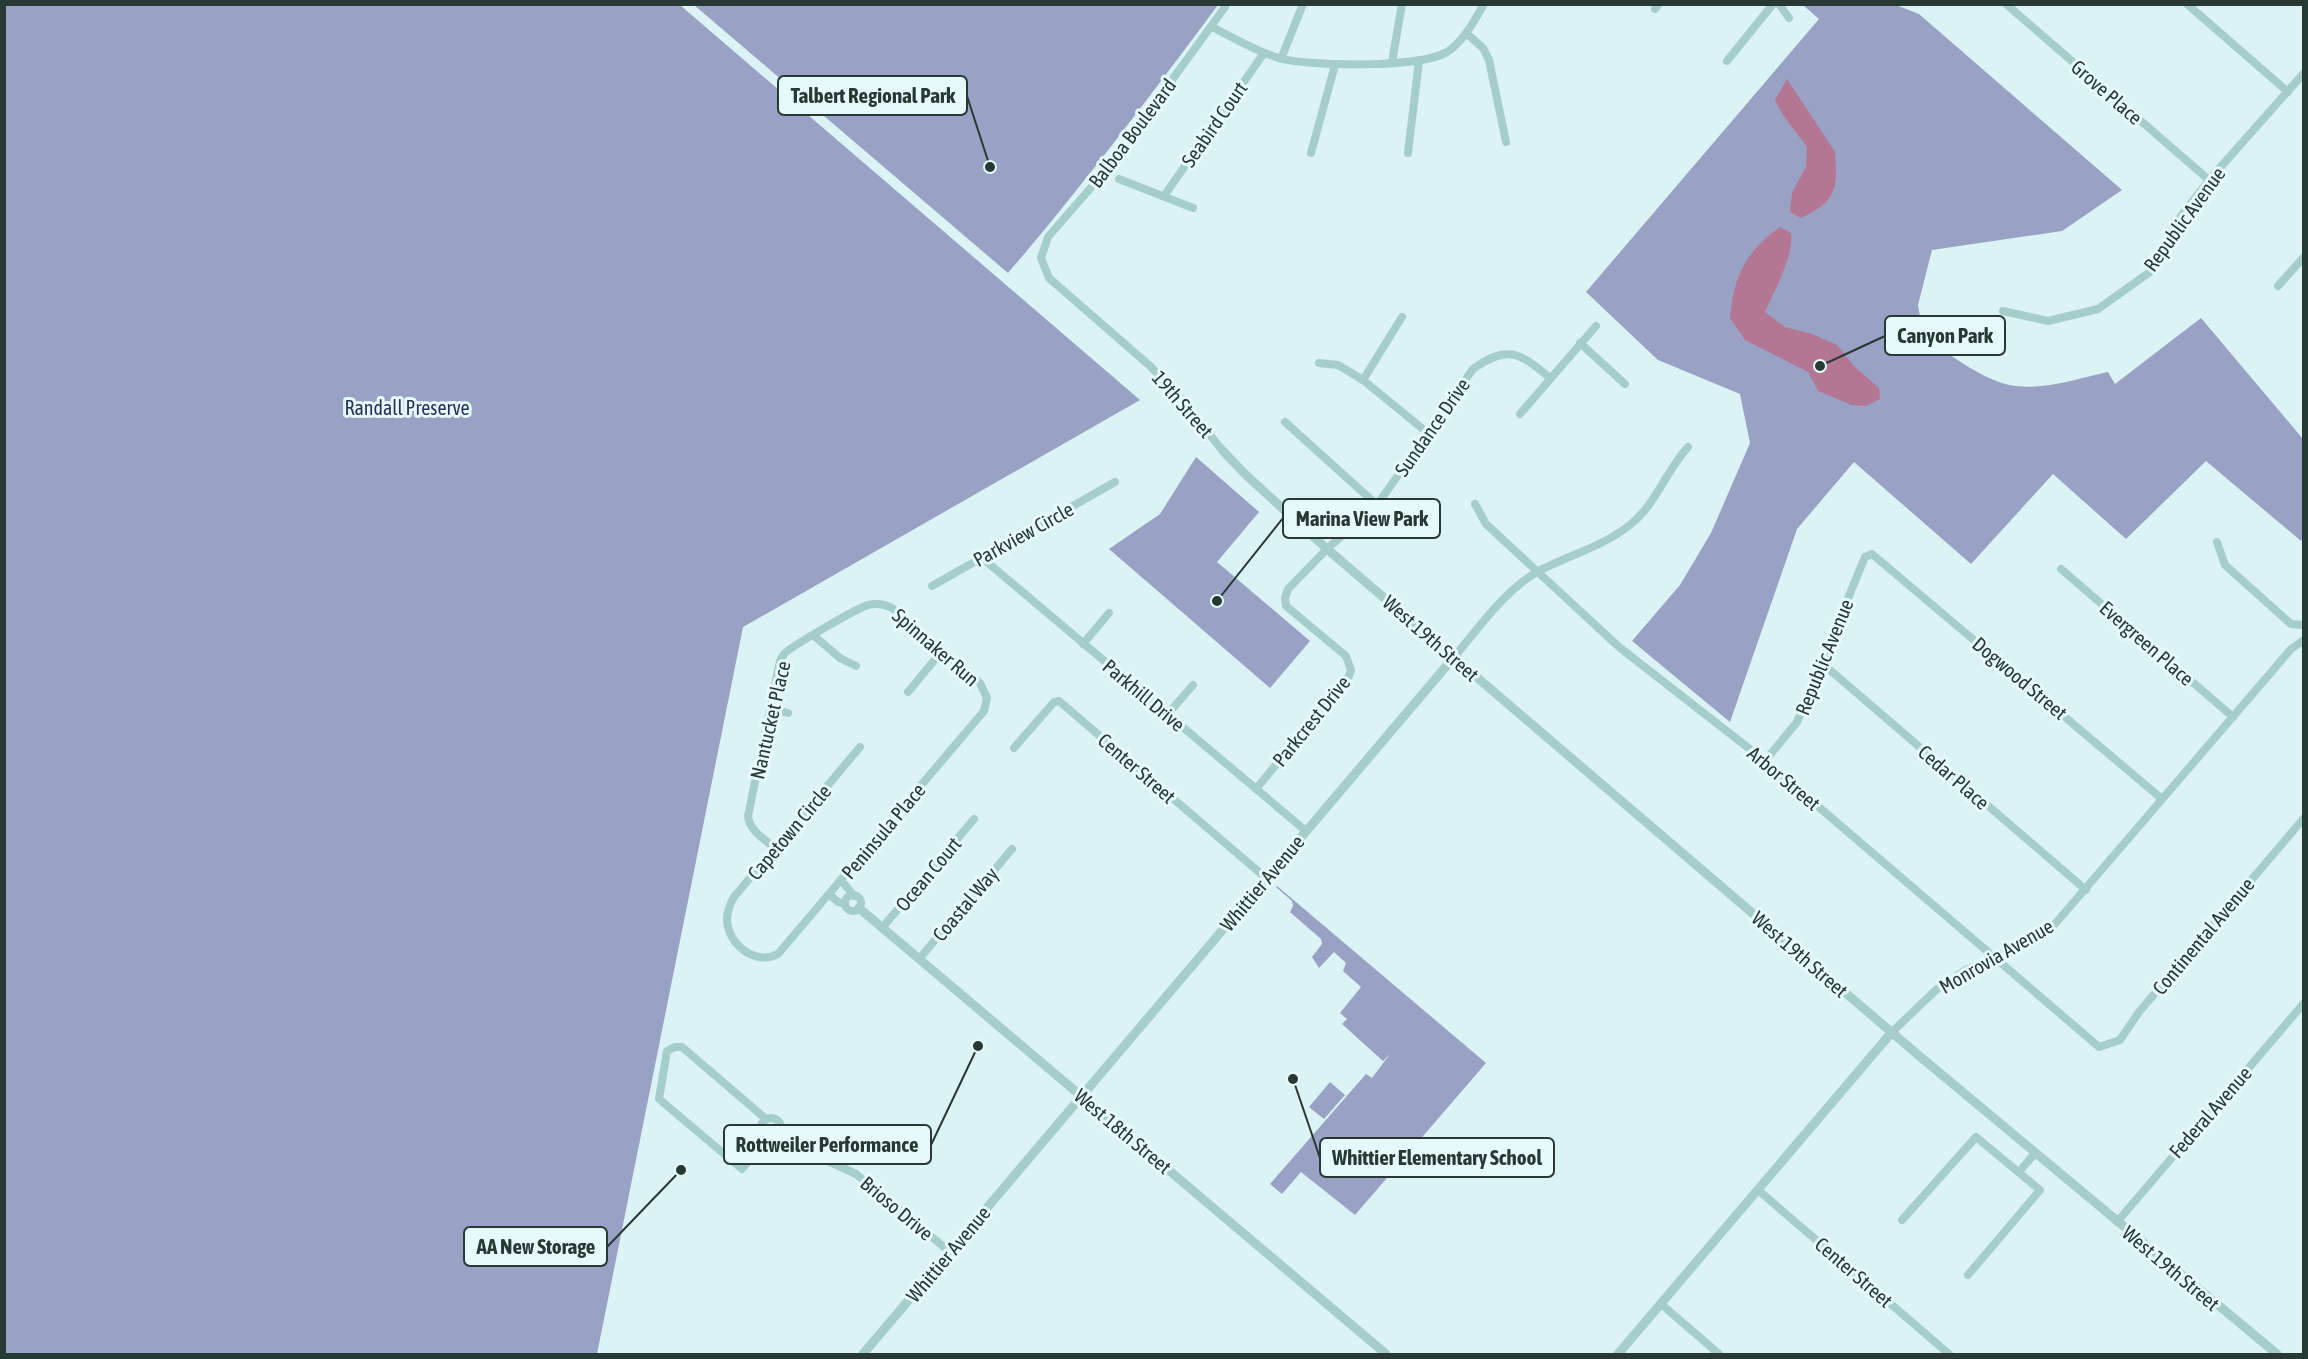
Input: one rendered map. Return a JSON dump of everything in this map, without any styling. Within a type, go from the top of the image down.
[{"type":"street","points":[[1281,59],[1303,4]]},
{"type":"street","points":[[1392,62],[1402,4]]},
{"type":"street","points":[[1212,27],[1281,59],[1335,65],[1419,61],[1448,51],[1466,33],[1484,4]]},
{"type":"street","points":[[1727,61],[1773,4]]},
{"type":"street","points":[[1779,4],[1789,18]]},
{"type":"street","name":"Grove Place","points":[[2006,4],[2209,180]]},
{"type":"street","points":[[2187,4],[2288,92]]},
{"type":"street","name":"Balboa Boulevard","points":[[1041,258],[1048,237],[1108,168],[1225,7]]},
{"type":"street","points":[[1466,33],[1483,48],[1489,60],[1506,142]]},
{"type":"street","name":"Seabird Court","points":[[1164,196],[1264,52]]},
{"type":"street","points":[[1408,153],[1419,61]]},
{"type":"street","points":[[1311,153],[1335,65]]},
{"type":"street","name":"Republic Avenue","points":[[2003,310],[2048,321],[2098,309],[2150,272],[2179,219],[2209,180],[2304,73]]},
{"type":"street","points":[[1119,179],[1192,208]]},
{"type":"street","points":[[2278,286],[2304,257]]},
{"type":"street","name":"19th Street","points":[[1041,258],[1049,278],[1150,366],[1246,475],[1327,549]]},
{"type":"street","points":[[1363,380],[1401,317]]},
{"type":"street","points":[[1520,414],[1596,326]]},
{"type":"street","points":[[1581,343],[1625,384]]},
{"type":"street","name":"Sundance Drive","points":[[1327,549],[1377,505],[1473,369],[1488,358],[1512,354],[1525,357],[1550,378]]},
{"type":"street","points":[[1319,363],[1338,365],[1363,380],[1429,434]]},
{"type":"street","points":[[1284,422],[1377,505]]},
{"type":"street","name":"Whittier Avenue","points":[[863,1354],[1506,596],[1521,582],[1539,571],[1604,542],[1633,523],[1675,461],[1688,447]]},
{"type":"street","name":"Parkview Circle","points":[[932,585],[1115,482]]},
{"type":"street","name":"Arbor Street","points":[[1475,504],[1486,524],[1619,647],[1765,761],[2099,1047]]},
{"type":"street","points":[[2217,542],[2225,565],[2291,624],[2304,625]]},
{"type":"street","name":"West 19th Street","points":[[1327,549],[1892,1032],[2277,1354]]},
{"type":"street","name":"Parkcrest Drive","points":[[1256,789],[1349,676],[1351,670],[1346,656],[1286,606],[1285,598],[1288,589],[1327,549]]},
{"type":"street","name":"Republic Avenue","points":[[1765,761],[1797,722],[1823,664],[1865,557],[1872,554],[1877,557]]},
{"type":"street","name":"Parkhill Drive","points":[[981,557],[1306,831]]},
{"type":"street","name":"Dogwood Street","points":[[1877,557],[2162,799]]},
{"type":"street","name":"Evergreen Place","points":[[2061,569],[2233,717]]},
{"type":"street","name":"Nantucket Place","points":[[775,848],[748,823],[748,816],[770,708],[784,654],[866,605],[880,603]]},
{"type":"street","name":"Spinnaker Run","points":[[880,603],[892,608],[980,683],[987,698]]},
{"type":"street","points":[[1083,644],[1109,613]]},
{"type":"street","points":[[813,635],[840,658],[856,666]]},
{"type":"street","name":"Monrovia Avenue","points":[[1618,1354],[1892,1032],[1937,988],[1964,971],[2026,943],[2055,924],[2291,649],[2304,640]]},
{"type":"street","points":[[908,692],[942,651]]},
{"type":"street","name":"Cedar Place","points":[[1823,664],[2086,890]]},
{"type":"street","points":[[1167,715],[1193,685]]},
{"type":"street","name":"Peninsula Place","points":[[770,958],[778,954],[984,711],[987,698]]},
{"type":"street","name":"Center Street","points":[[1014,748],[1054,702],[1059,702],[1266,878]]},
{"type":"street","points":[[770,708],[788,712]]},
{"type":"street","name":"Capetown Circle","points":[[770,958],[754,957],[734,940],[727,921],[728,908],[734,897],[860,747]]},
{"type":"street","name":"Continental Avenue","points":[[2099,1047],[2120,1040],[2139,1012],[2304,818]]},
{"type":"street","name":"Ocean Court","points":[[882,928],[974,819]]},
{"type":"street","name":"Coastal Way","points":[[919,959],[1012,849]]},
{"type":"street","points":[[841,880],[859,900],[859,908]]},
{"type":"street","name":"West 18th Street","points":[[829,894],[838,902],[845,904],[851,911],[859,908],[1386,1354]]},
{"type":"street","points":[[845,904],[849,897],[855,896]]},
{"type":"street","name":"Federal Avenue","points":[[2117,1222],[2304,1003]]},
{"type":"street","name":"Brioso Drive","points":[[767,1138],[742,1169],[659,1099],[667,1051],[675,1047],[682,1047],[766,1119],[775,1119],[780,1123],[782,1129],[779,1135],[787,1142],[856,1174],[950,1252]]},
{"type":"street","points":[[766,1119],[761,1127],[762,1133],[767,1138],[779,1135]]},
{"type":"street","points":[[1902,1220],[1977,1137],[2040,1190],[1968,1275]]},
{"type":"street","points":[[2019,1172],[2035,1153]]},
{"type":"street","name":"Center Street","points":[[1758,1190],[1949,1354]]},
{"type":"street","points":[[1660,1304],[1719,1354]]},
{"type":"green space","name":"Randall Preserve","points":[[5,4],[680,5],[1140,400],[743,627],[597,1354],[5,1354]]},
{"type":"green space","points":[[1218,4],[1115,141],[1008,273],[694,5]]},
{"type":"green space","points":[[1803,5],[1896,5],[1919,14],[2122,190],[2062,231],[1932,250],[1918,305],[1923,335],[1967,366],[2004,384],[2039,386],[2108,372],[2115,384],[2201,318],[2303,439],[2303,538],[2301,541],[2206,461],[2126,539],[2053,474],[1971,564],[1854,462],[1797,529],[1730,722],[1632,641],[1680,585],[1711,533],[1750,443],[1740,394],[1658,360],[1586,292],[1819,19]]},
{"type":"green space","points":[[1196,457],[1259,512],[1217,562],[1310,641],[1270,688],[1109,549],[1160,514]]},
{"type":"green space","points":[[1277,886],[1486,1063],[1355,1215],[1301,1172],[1282,1194],[1270,1184],[1366,1074],[1372,1078],[1390,1054],[1383,1061],[1342,1024],[1347,1019],[1340,1013],[1361,987],[1343,971],[1346,963],[1334,952],[1319,968],[1312,957],[1322,944],[1321,939],[1290,912],[1293,906],[1292,901]]},
{"type":"green space","points":[[1330,1082],[1345,1095],[1324,1119],[1309,1107]]},
{"type":"shaded area","points":[[1787,79],[1835,152],[1836,176],[1832,193],[1822,206],[1801,218],[1790,212],[1792,193],[1806,167],[1807,147],[1783,115],[1775,100]]},
{"type":"shaded area","points":[[1780,227],[1791,233],[1791,242],[1782,273],[1765,312],[1785,327],[1812,334],[1837,345],[1855,367],[1879,388],[1880,399],[1866,406],[1852,405],[1818,391],[1808,372],[1745,340],[1730,318],[1738,277],[1743,266],[1758,246]]},
{"type":"place","name":"Talbert Regional Park","points":[[990,167]]},
{"type":"place","name":"Canyon Park","points":[[1820,366]]},
{"type":"place","name":"Marina View Park","points":[[1217,601]]},
{"type":"place","name":"Rottweiler Performance","points":[[978,1046]]},
{"type":"place","name":"Whittier Elementary School","points":[[1293,1079]]},
{"type":"place","name":"AA New Storage","points":[[681,1170]]}]
